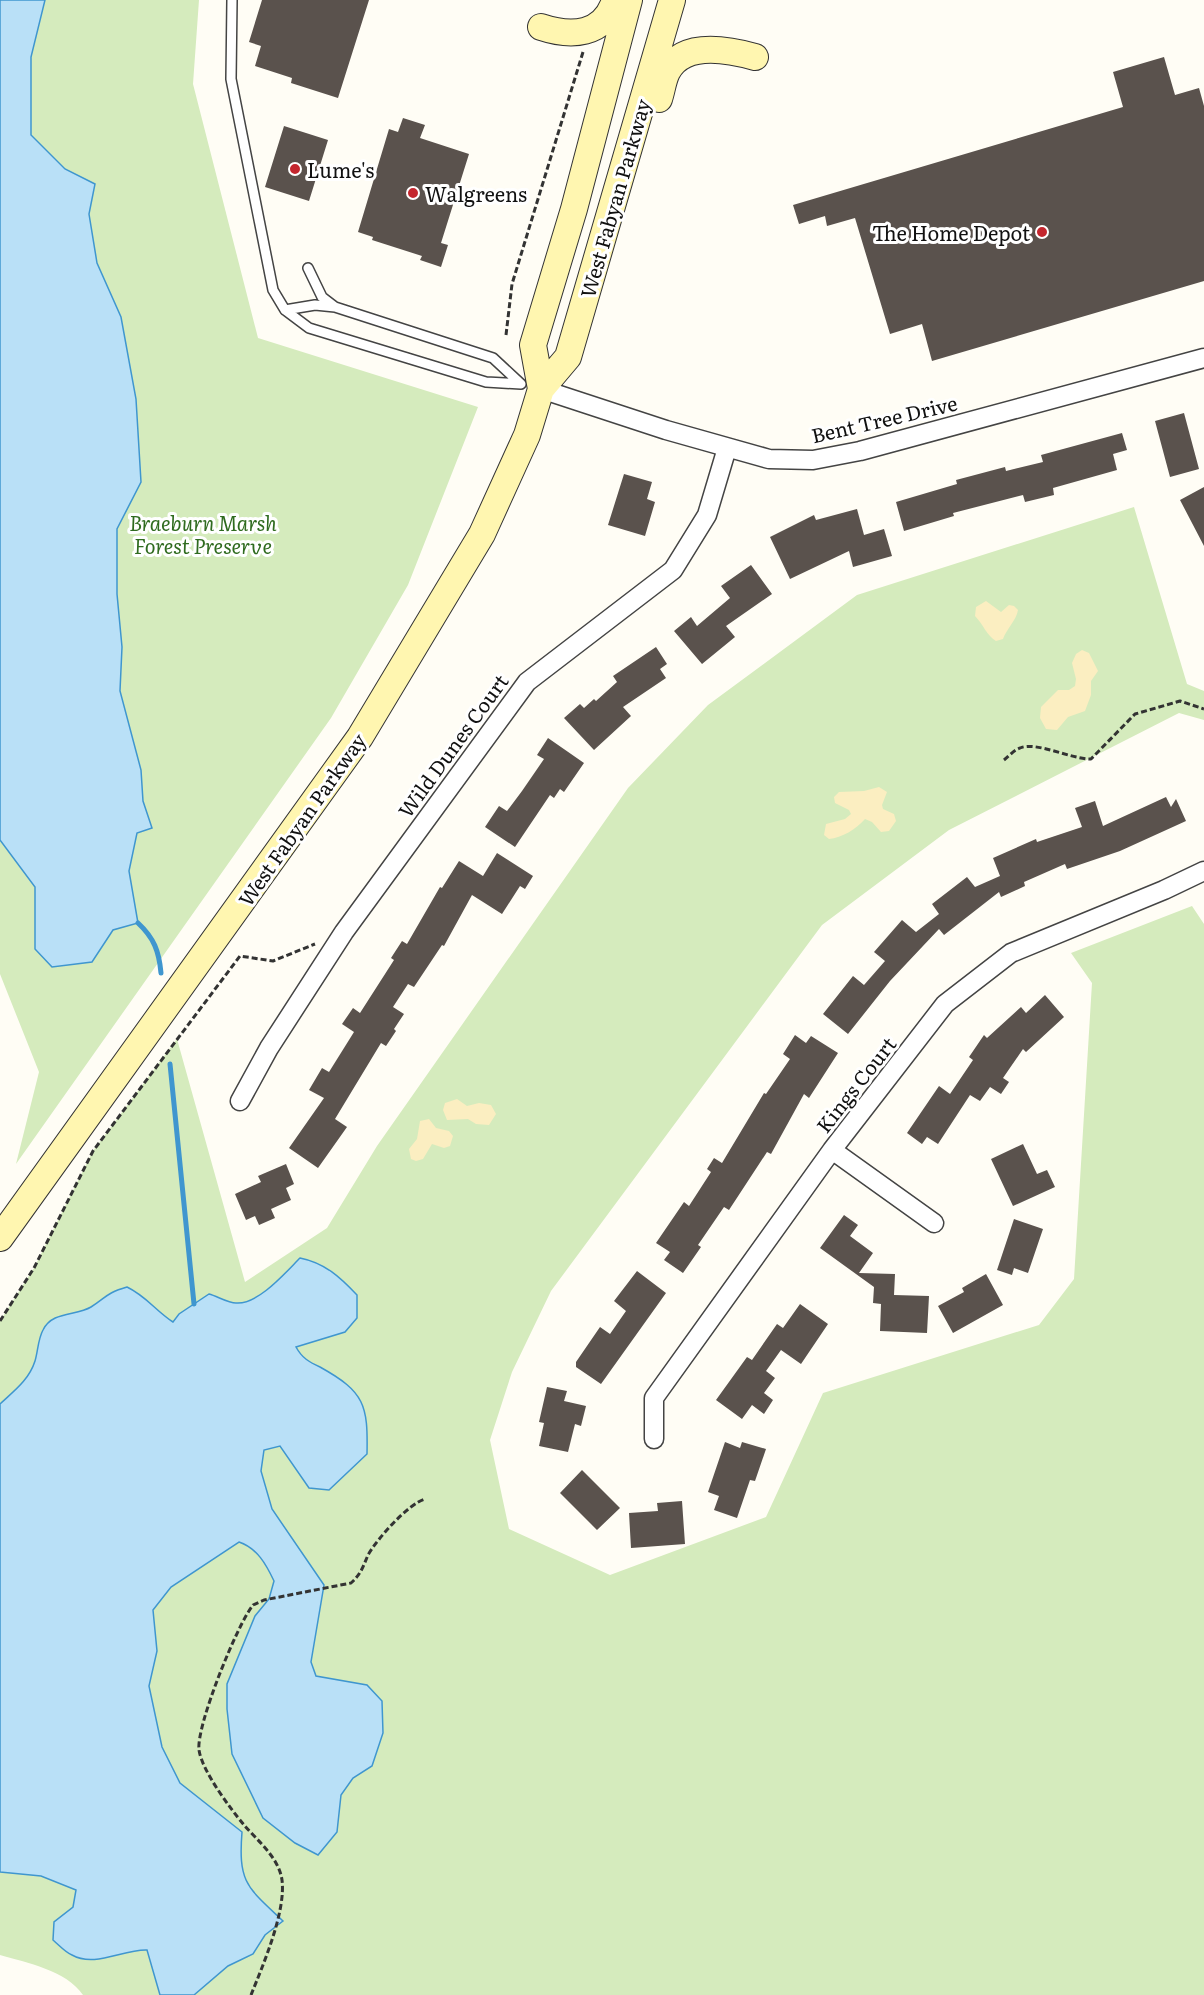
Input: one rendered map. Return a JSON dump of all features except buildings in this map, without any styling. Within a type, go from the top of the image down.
[{"type":"main road","points":[[541,27],[565,34],[578,34],[590,30],[608,16],[615,0]]},
{"type":"main road","name":"West Fabyan Parkway","points":[[542,389],[533,345],[574,209],[629,0]]},
{"type":"main road","name":"West Fabyan Parkway","points":[[0,1244],[6,1229],[168,1008],[360,737],[482,534],[527,435],[542,389],[568,357],[672,0]]},
{"type":"main road","points":[[591,281],[621,226],[668,70],[691,53],[707,49],[725,49],[755,57]]},
{"type":"street","name":"Bent Tree Drive","points":[[542,389],[584,405],[727,448],[769,459],[813,460],[851,453],[1204,358]]},
{"type":"street","name":"Wild Dunes Court","points":[[240,1101],[269,1048],[344,932],[526,682],[673,570],[707,515],[727,448]]},
{"type":"street","name":"Kings Court","points":[[654,1439],[654,1398],[832,1150],[945,1004],[1011,953],[1164,890],[1204,871]]},
{"type":"street","points":[[832,1150],[934,1223]]},
{"type":"lane","points":[[232,0],[231,79],[273,290],[285,310],[309,328],[486,382],[521,384],[493,358],[335,307],[315,305],[285,310]]},
{"type":"lane","points":[[308,268],[322,297],[335,307]]},
{"type":"path","points":[[506,335],[512,284],[590,30]]},
{"type":"path","points":[[1004,760],[1020,748],[1031,746],[1075,759],[1091,759],[1135,714],[1180,701],[1204,709]]},
{"type":"path","points":[[0,1320],[34,1268],[93,1151],[240,956],[273,961],[344,932]]},
{"type":"path","points":[[251,1995],[272,1941],[282,1888],[278,1865],[242,1822],[202,1764],[199,1740],[216,1684],[250,1610],[264,1600],[351,1583],[361,1573],[376,1544],[415,1502],[425,1499]]},
{"type":"green space","name":"Braeburn Marsh Forest Preserve","points":[[0,0],[199,0],[193,84],[258,338],[478,407],[408,585],[331,718],[16,1164],[39,1072],[0,974]]},
{"type":"green space","points":[[1134,507],[1187,684],[1204,691],[1204,720],[1179,713],[949,830],[822,925],[551,1291],[512,1372],[490,1440],[509,1529],[610,1575],[766,1517],[823,1393],[1039,1325],[1074,1279],[1092,983],[1071,953],[1192,906],[1204,924],[1204,1995],[83,1995],[76,1986],[56,1973],[0,1955],[0,1321],[34,1268],[93,1151],[177,1039],[245,1282],[327,1228],[377,1146],[628,788],[708,705],[857,595]]},
{"type":"sand","points":[[986,601],[1001,612],[1009,605],[1018,610],[1003,639],[996,641],[993,639],[975,616],[976,607]]},
{"type":"sand","points":[[1082,650],[1089,653],[1098,671],[1091,681],[1091,695],[1085,711],[1068,717],[1057,730],[1046,729],[1040,718],[1041,707],[1058,690],[1069,690],[1075,686],[1076,679],[1072,663],[1076,654]]},
{"type":"sand","points":[[879,787],[887,792],[882,805],[883,809],[894,814],[896,821],[889,831],[881,832],[872,822],[865,819],[839,837],[829,839],[824,835],[826,824],[845,819],[851,814],[849,810],[835,803],[834,797],[839,792],[864,791]]},
{"type":"sand","points":[[457,1099],[467,1106],[479,1103],[491,1105],[496,1114],[489,1125],[476,1124],[468,1119],[447,1120],[443,1110],[445,1103]]},
{"type":"sand","points":[[429,1119],[436,1128],[449,1131],[453,1136],[450,1146],[444,1148],[432,1144],[423,1159],[416,1161],[411,1159],[409,1149],[417,1139],[420,1121]]},
{"type":"water","points":[[0,0],[45,0],[31,57],[31,135],[65,169],[95,184],[89,214],[97,263],[121,317],[136,399],[141,482],[117,529],[117,594],[122,647],[120,691],[141,770],[143,801],[152,828],[137,833],[129,871],[138,923],[113,930],[92,962],[52,967],[35,949],[35,887],[0,840]]},
{"type":"water","points":[[300,1258],[317,1263],[332,1272],[357,1295],[357,1318],[345,1332],[296,1347],[306,1359],[346,1384],[361,1402],[366,1423],[367,1454],[329,1490],[309,1488],[280,1446],[264,1450],[261,1471],[272,1509],[324,1585],[311,1662],[316,1676],[367,1685],[382,1701],[383,1733],[372,1766],[353,1778],[341,1795],[337,1832],[318,1855],[295,1843],[263,1818],[232,1754],[227,1709],[227,1684],[255,1616],[269,1599],[274,1581],[256,1552],[239,1542],[171,1587],[153,1610],[157,1651],[149,1686],[162,1747],[180,1783],[242,1832],[242,1863],[248,1883],[261,1900],[283,1921],[265,1935],[253,1954],[228,1966],[194,1995],[160,1995],[147,1950],[90,1960],[69,1954],[53,1940],[54,1922],[73,1907],[76,1890],[41,1876],[0,1872],[0,1404],[29,1374],[35,1361],[41,1334],[47,1324],[58,1317],[85,1310],[111,1293],[127,1287],[173,1322],[179,1314],[209,1294],[233,1303],[253,1299],[271,1286]]},
{"type":"waterway","points":[[138,923],[155,945],[161,973]]},
{"type":"waterway","points":[[170,1064],[194,1304]]},
{"type":"place","name":"Lume's","points":[[295,169]]},
{"type":"place","name":"Walgreens","points":[[413,193]]},
{"type":"place","name":"The Home Depot","points":[[1042,232]]}]
